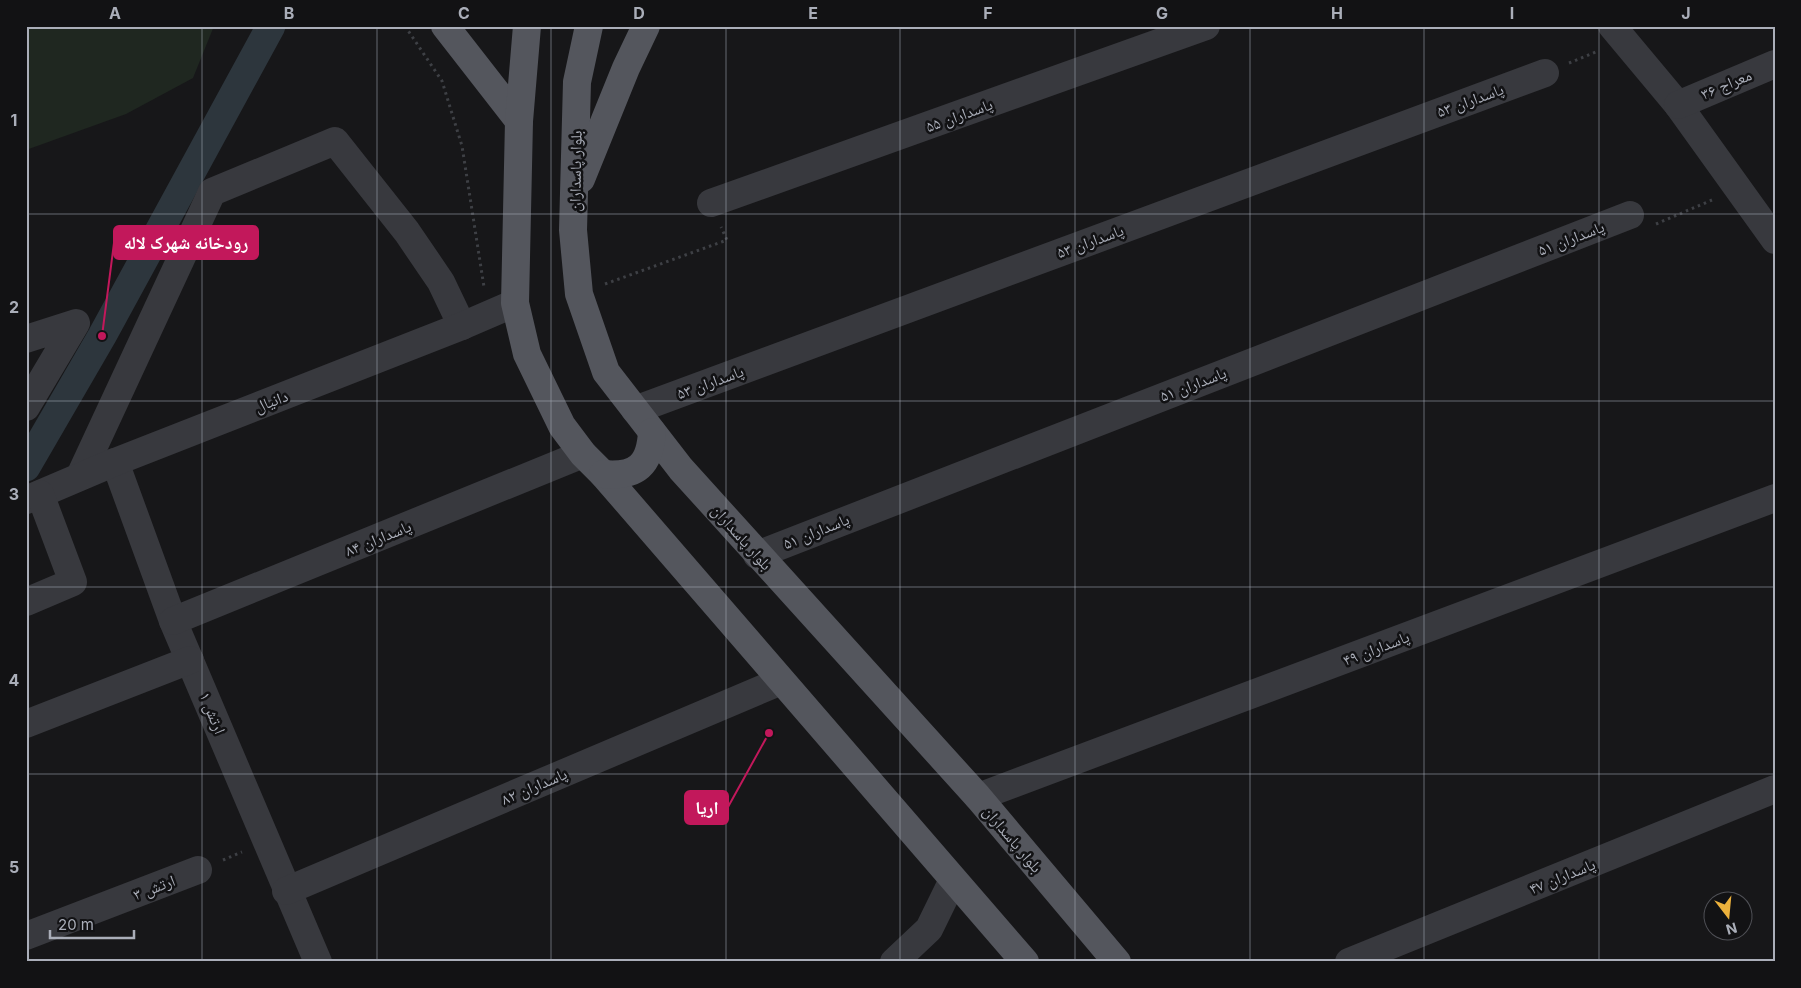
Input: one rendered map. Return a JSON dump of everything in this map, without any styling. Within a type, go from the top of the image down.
[{"type":"main road","points":[[445,26],[519,121]]},
{"type":"main road","points":[[527,26],[519,121],[515,302],[527,354],[562,426],[583,454],[604,474],[1025,962]]},
{"type":"main road","name":"بلوار پاسداران","points":[[590,26],[577,82],[573,230],[579,294],[606,372],[652,432],[757,555],[978,798],[1117,962]]},
{"type":"main road","points":[[575,194],[626,68],[646,26]]},
{"type":"main road","points":[[604,474],[623,476],[640,467],[651,451],[652,432]]},
{"type":"main road","points":[[632,508],[635,490],[646,475],[663,467],[682,468]]},
{"type":"street","name":"پاسداران ۵۵","points":[[711,203],[1206,26]]},
{"type":"street","points":[[1619,33],[1678,105],[1775,240]]},
{"type":"street","name":"معراج ۳۶","points":[[1678,105],[1775,64]]},
{"type":"street","name":"پاسداران ۵۳","points":[[635,410],[1545,72]]},
{"type":"street","points":[[80,476],[212,192],[335,141],[407,232],[441,282],[462,326]]},
{"type":"street","name":"پاسداران ۵۱","points":[[757,555],[1630,215]]},
{"type":"street","name":"دانیال","points":[[33,497],[115,462],[462,326],[515,302]]},
{"type":"street","points":[[26,339],[76,323],[26,407]]},
{"type":"street","name":"پاسداران ۸۴","points":[[173,621],[583,454]]},
{"type":"street","name":"ارتش ۱","points":[[115,462],[173,621],[286,891],[318,962]]},
{"type":"street","points":[[26,602],[73,582],[33,497]]},
{"type":"street","name":"پاسداران ۴۹","points":[[978,798],[1775,498]]},
{"type":"street","points":[[27,722],[190,660]]},
{"type":"street","name":"پاسداران ۸۲","points":[[286,891],[781,681]]},
{"type":"street","name":"پاسداران ۴۷","points":[[1349,962],[1775,789]]},
{"type":"street","name":"ارتش ۳","points":[[26,936],[198,870]]},
{"type":"street","points":[[894,962],[929,928],[953,880]]},
{"type":"path","points":[[405,26],[442,81],[462,146],[488,315]]},
{"type":"path","points":[[1545,72],[1619,33]]},
{"type":"path","points":[[1630,215],[1648,227],[1738,189]]},
{"type":"path","points":[[579,294],[727,240],[711,203]]},
{"type":"path","points":[[198,870],[266,842]]},
{"type":"shaded area","points":[[26,26],[214,26],[193,78],[126,114],[26,150]]},
{"type":"waterway","points":[[26,467],[102,336],[271,26]]},
{"type":"place","name":"رودخانه شهرک لاله","points":[[102,336]]},
{"type":"place","name":"اریا","points":[[769,733]]}]
